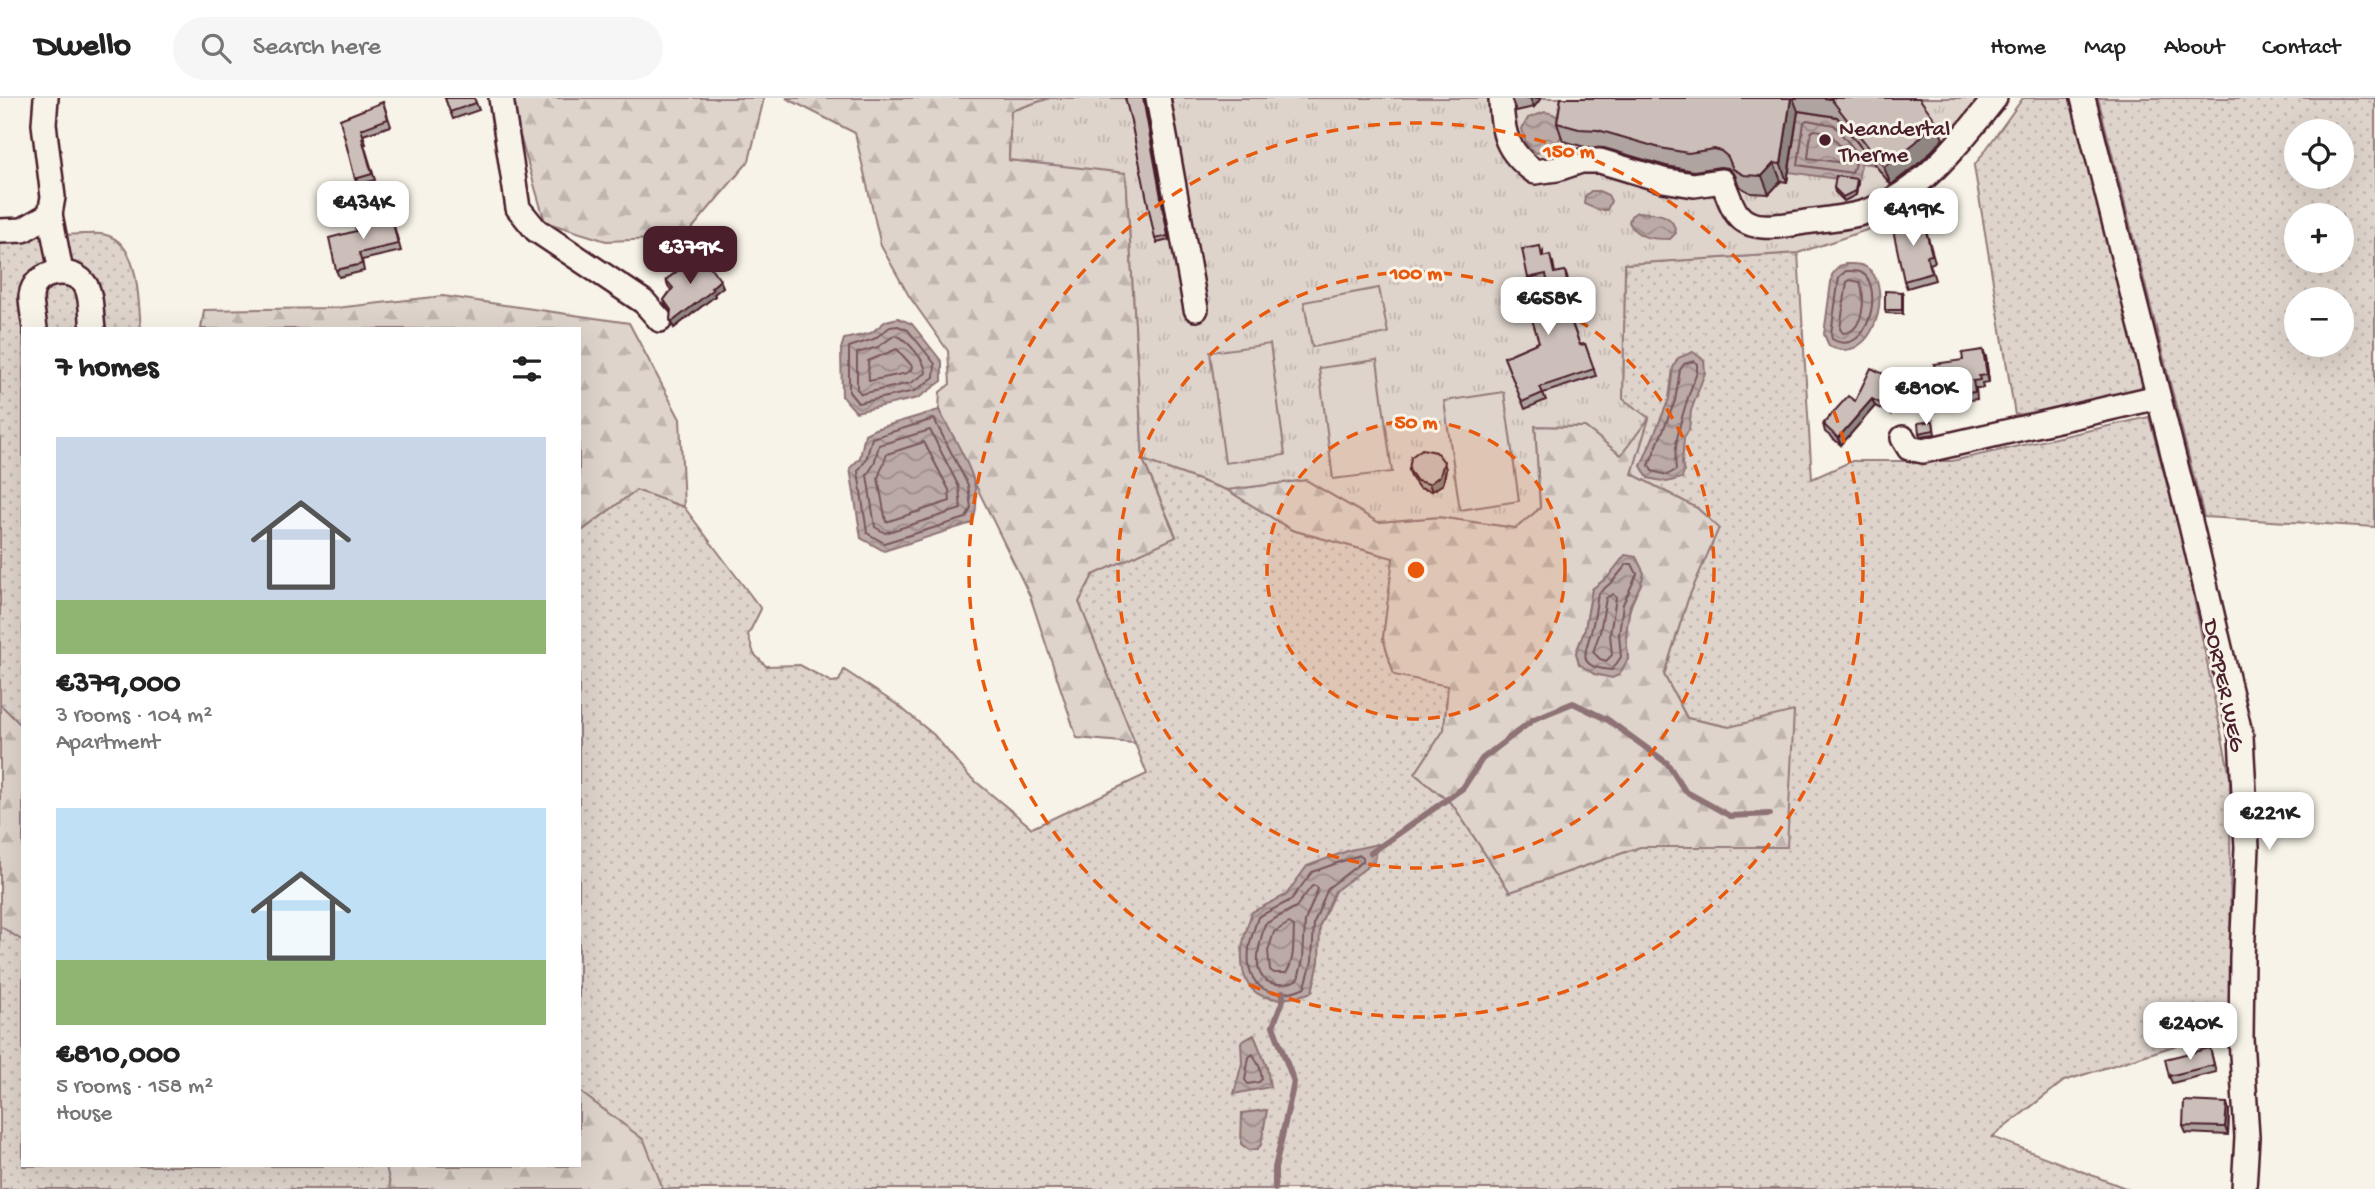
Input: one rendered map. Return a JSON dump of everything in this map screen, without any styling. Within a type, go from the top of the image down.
[{"type":"street","points":[[46,98],[44,124],[53,197],[50,214],[61,272]]},
{"type":"street","points":[[501,98],[513,187],[518,208],[525,219],[536,230],[644,302],[660,320]]},
{"type":"street","points":[[1158,98],[1196,309]]},
{"type":"street","points":[[1501,98],[1506,141],[1518,160],[1535,172],[1590,161],[1694,185],[1723,181],[1738,216],[1752,224],[1772,227],[1866,212],[1894,200],[1927,176],[1965,136],[1995,98]]},
{"type":"street","name":"DORPER WEG","points":[[2082,98],[2241,737],[2247,846],[2241,1038],[2247,1137],[2244,1189]]},
{"type":"street","points":[[0,231],[23,230],[50,214]]},
{"type":"street","points":[[35,327],[31,296],[34,288],[45,277],[61,272],[76,277],[88,289],[93,327]]},
{"type":"street","points":[[1903,438],[1909,448],[1923,451],[2158,397]]},
{"type":"green space","points":[[509,98],[764,98],[749,161],[684,238],[606,241],[545,222]]},
{"type":"green space","points":[[786,98],[1050,98],[1011,111],[1009,160],[1126,172],[1143,460],[1176,537],[1093,575],[1079,602],[1135,743],[1077,738],[1030,596],[939,410],[940,392],[950,384],[948,351],[909,296],[881,246],[855,133]]},
{"type":"green space","points":[[1050,98],[2005,98],[1970,144],[1897,220],[1798,253],[1625,264],[1623,399],[1649,418],[1621,455],[1585,427],[1535,426],[1540,508],[1516,528],[1439,517],[1378,522],[1306,480],[1227,490],[1143,460],[1126,173],[1009,160],[1011,111]]},
{"type":"green space","points":[[2023,98],[2073,98],[2143,387],[2134,396],[2015,415],[1974,166]]},
{"type":"green space","points":[[2098,98],[2375,98],[2375,527],[2204,517]]},
{"type":"green space","points":[[98,234],[117,240],[131,261],[135,275],[141,327],[21,327],[21,1167],[581,1167],[581,531],[636,490],[684,507],[761,609],[748,635],[754,654],[766,666],[800,665],[831,682],[839,681],[844,670],[899,706],[934,735],[969,776],[1032,828],[1147,774],[1079,602],[1093,575],[1176,536],[1143,460],[1227,490],[1292,530],[1394,558],[1383,638],[1448,686],[1444,730],[1415,774],[1453,805],[1510,892],[1640,847],[1787,847],[1729,727],[1687,718],[1664,675],[1688,599],[1718,528],[1697,508],[1632,474],[1649,418],[1623,400],[1625,264],[1798,253],[1812,479],[1852,461],[1952,461],[2149,417],[2184,548],[2230,777],[2231,1028],[2064,1081],[1992,1137],[2128,1189],[0,1189],[0,238]]},
{"type":"green space","points":[[1379,288],[1388,333],[1312,347],[1304,302]]},
{"type":"green space","points":[[443,296],[629,323],[680,419],[684,507],[636,490],[581,531],[581,327],[201,327],[204,310],[336,308]]},
{"type":"green space","points":[[1270,344],[1285,455],[1225,463],[1210,352]]},
{"type":"green space","points":[[1377,360],[1392,472],[1333,479],[1319,368]]},
{"type":"green space","points":[[1504,392],[1519,501],[1460,510],[1444,401]]},
{"type":"green space","points":[[1649,418],[1632,474],[1697,508],[1719,528],[1688,599],[1664,675],[1687,718],[1729,727],[1794,711],[1787,847],[1640,847],[1510,892],[1453,805],[1415,774],[1444,730],[1448,686],[1394,675],[1383,638],[1393,558],[1292,530],[1227,490],[1306,480],[1378,522],[1439,517],[1516,528],[1540,508],[1535,426],[1585,427],[1621,454]],"holes":[[[1625,556],[1641,584],[1627,620],[1628,659],[1576,653],[1585,629],[1592,589],[1608,577]]]},
{"type":"green space","points":[[0,704],[21,725],[21,940],[0,926]]},
{"type":"green space","points":[[581,1093],[644,1140],[663,1189],[391,1189],[386,1167],[581,1167]]},
{"type":"water","name":"Neandertal Therme","points":[[1798,111],[1837,117],[1875,165],[1861,163],[1858,182],[1789,172]]},
{"type":"water","points":[[1545,112],[1560,119],[1562,132],[1554,146],[1536,153],[1526,144],[1522,129],[1528,118]]},
{"type":"water","points":[[1591,191],[1608,195],[1611,201],[1607,210],[1598,210],[1584,204],[1585,196]]},
{"type":"water","points":[[1637,212],[1667,217],[1676,233],[1670,239],[1641,235],[1629,222],[1631,216]]},
{"type":"water","points":[[1845,264],[1866,267],[1875,276],[1879,290],[1879,306],[1876,322],[1869,336],[1858,346],[1845,350],[1829,346],[1824,334],[1832,275],[1839,266]]},
{"type":"water","points":[[898,318],[912,324],[942,362],[942,381],[918,398],[856,412],[842,396],[841,349],[844,339],[871,333],[886,321]]},
{"type":"water","points":[[1693,352],[1704,360],[1705,372],[1691,411],[1689,430],[1684,438],[1682,478],[1667,482],[1648,478],[1641,466],[1669,399],[1673,368],[1678,358]]},
{"type":"water","points":[[939,410],[973,480],[976,509],[972,523],[884,551],[861,538],[850,468],[860,458],[865,434]]},
{"type":"water","points":[[1625,555],[1636,557],[1644,573],[1630,605],[1626,635],[1628,659],[1619,675],[1612,678],[1594,674],[1579,664],[1576,653],[1585,629],[1592,589],[1608,577]]},
{"type":"water","points":[[1378,844],[1375,861],[1335,891],[1320,925],[1319,962],[1312,992],[1284,999],[1261,995],[1252,989],[1246,980],[1242,950],[1252,912],[1286,895],[1307,866],[1350,850]]},
{"type":"water","points":[[1254,1035],[1267,1067],[1270,1087],[1234,1094],[1242,1063],[1241,1042]]},
{"type":"water","points":[[1267,1110],[1261,1145],[1257,1149],[1249,1150],[1241,1144],[1242,1113]]},
{"type":"building","points":[[445,98],[474,98],[476,103],[450,112]]},
{"type":"building","points":[[1125,98],[1143,98],[1168,236],[1155,239]]},
{"type":"building","points":[[1561,98],[1791,98],[1781,164],[1774,163],[1762,176],[1744,175],[1733,169],[1728,157],[1714,149],[1688,153],[1598,130],[1579,129],[1557,123]]},
{"type":"building","points":[[1824,98],[1919,98],[1936,121],[1916,142],[1884,167],[1831,99]]},
{"type":"building","points":[[383,102],[388,119],[361,129],[372,174],[355,179],[340,119]]},
{"type":"building","points":[[1836,176],[1857,179],[1855,191],[1843,197],[1834,188]]},
{"type":"building","points":[[391,215],[398,244],[359,253],[362,264],[336,270],[329,238],[356,231],[355,224]]},
{"type":"building","points":[[1922,216],[1932,255],[1927,256],[1932,273],[1904,281],[1892,225]]},
{"type":"building","points":[[1540,246],[1542,257],[1550,255],[1554,273],[1565,271],[1570,298],[1563,300],[1580,345],[1585,344],[1594,369],[1540,387],[1543,393],[1522,402],[1504,357],[1539,342],[1530,313],[1553,311],[1546,274],[1528,278],[1522,249]]},
{"type":"building","points":[[700,253],[720,280],[711,288],[713,290],[672,322],[671,310],[664,300],[673,288],[666,280]]},
{"type":"building","points":[[1885,291],[1902,292],[1902,310],[1885,310]]},
{"type":"building","points":[[1983,350],[1987,375],[1979,376],[1980,380],[1973,381],[1975,392],[1938,396],[1934,364],[1963,360],[1962,353]]},
{"type":"building","points":[[1871,368],[1900,382],[1888,407],[1872,399],[1838,438],[1823,424],[1848,396],[1855,401]]},
{"type":"building","points":[[1933,421],[1934,430],[1919,433],[1918,423]]},
{"type":"building","points":[[1422,449],[1436,452],[1444,462],[1440,476],[1429,484],[1417,481],[1409,470],[1411,457]]},
{"type":"building","points":[[2210,1048],[2214,1065],[2169,1076],[2165,1059]]},
{"type":"building","points":[[2184,1101],[2227,1103],[2225,1127],[2183,1126]]},
{"type":"waterway","points":[[1371,853],[1463,788],[1482,759],[1534,719],[1573,703],[1608,720],[1667,763],[1685,791],[1730,816],[1770,814]]},
{"type":"waterway","points":[[1275,1189],[1275,1168],[1294,1082],[1273,1026],[1283,1000],[1283,992]]},
{"type":"place","name":"Neandertal Therme","points":[[1825,140]]}]
